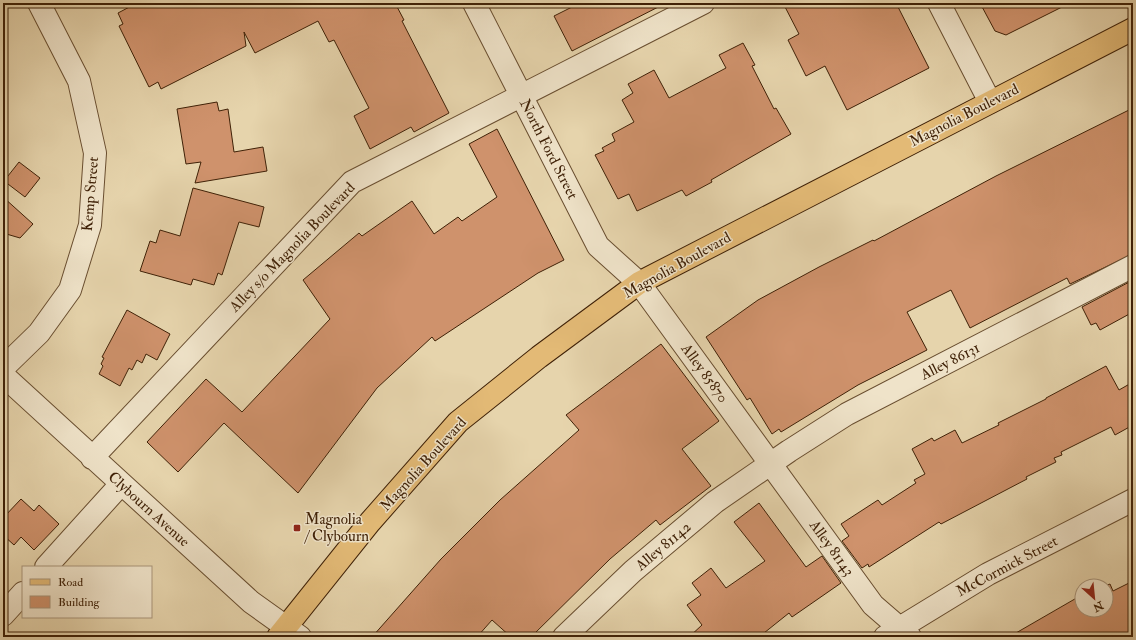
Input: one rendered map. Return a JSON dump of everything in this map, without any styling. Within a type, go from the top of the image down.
[{"type":"main road","name":"Magnolia Boulevard","points":[[288,634],[370,522],[458,422],[539,357],[639,283],[1133,29]]},
{"type":"street","name":"Kemp Street","points":[[3,368],[39,333],[70,290],[90,225],[95,153],[79,81],[39,3]]},
{"type":"street","name":"North Ford Street","points":[[474,3],[598,246],[639,283]]},
{"type":"street","name":"Alley s/o Magnolia Boulevard","points":[[92,458],[352,182],[703,3]]},
{"type":"street","points":[[939,3],[990,102]]},
{"type":"street","name":"Alley 86131","points":[[770,463],[847,414],[1133,266]]},
{"type":"street","name":"Alley 85870","points":[[639,283],[770,463]]},
{"type":"street","name":"Clybourn Avenue","points":[[3,375],[120,484],[288,634]]},
{"type":"street","name":"Alley 81143","points":[[770,463],[873,605],[898,634]]},
{"type":"street","name":"Alley 81142","points":[[564,637],[639,566],[715,502],[770,463]]},
{"type":"street","points":[[47,566],[120,484]]},
{"type":"street","name":"McCormick Street","points":[[898,634],[988,574],[1133,500]]},
{"type":"street","points":[[3,615],[22,594]]},
{"type":"building","points":[[137,3],[395,3],[404,20],[402,21],[449,113],[414,132],[411,127],[370,149],[354,116],[369,108],[334,40],[329,42],[318,21],[255,53],[244,32],[246,46],[161,89],[158,82],[149,87],[119,26],[123,24],[118,13]]},
{"type":"building","points":[[580,3],[666,3],[572,51],[554,16]]},
{"type":"building","points":[[783,3],[896,3],[929,68],[847,110],[825,66],[806,76],[788,40],[799,34]]},
{"type":"building","points":[[980,3],[1070,3],[1006,35],[995,31]]},
{"type":"building","points":[[743,43],[755,65],[752,66],[774,109],[776,108],[791,134],[686,196],[682,190],[637,211],[629,194],[618,199],[595,155],[604,151],[602,148],[615,141],[612,134],[634,122],[622,100],[633,93],[628,84],[654,70],[669,98],[726,68],[719,55]]},
{"type":"building","points":[[217,102],[219,111],[228,109],[234,152],[263,147],[267,171],[195,183],[201,162],[186,164],[177,109]]},
{"type":"building","points":[[1133,108],[1133,254],[1070,284],[1067,278],[970,328],[951,290],[907,312],[927,350],[858,385],[781,432],[779,429],[772,434],[750,398],[747,400],[706,337],[758,300],[819,267],[873,240],[874,241],[996,176]]},
{"type":"building","points":[[497,129],[564,260],[538,273],[435,341],[432,337],[377,388],[298,493],[224,423],[178,472],[147,442],[206,379],[242,412],[330,319],[303,280],[359,233],[362,236],[412,201],[434,234],[458,217],[462,221],[497,197],[469,144]]},
{"type":"building","points":[[19,162],[40,178],[25,197],[4,181]]},
{"type":"building","points":[[193,188],[264,207],[259,227],[239,222],[222,275],[218,273],[214,285],[193,279],[191,285],[140,271],[150,241],[156,243],[160,230],[180,236]]},
{"type":"building","points":[[3,197],[33,224],[20,238],[3,233]]},
{"type":"building","points":[[1133,280],[1133,312],[1100,330],[1096,323],[1091,325],[1082,307]]},
{"type":"building","points":[[127,310],[170,334],[157,360],[146,354],[142,363],[137,360],[132,370],[129,368],[120,386],[99,374],[103,366],[101,364],[104,358],[102,357]]},
{"type":"building","points":[[661,344],[719,421],[682,449],[711,486],[660,525],[656,520],[610,559],[531,637],[511,637],[492,620],[477,637],[372,637],[441,559],[500,500],[579,430],[566,415]]},
{"type":"building","points":[[1106,366],[1119,390],[1133,382],[1133,425],[1115,435],[1111,427],[1061,452],[1062,455],[1054,458],[1056,462],[1026,477],[1027,479],[941,524],[939,522],[869,567],[868,564],[862,568],[842,541],[849,536],[841,524],[878,500],[882,505],[916,483],[914,480],[925,474],[912,449],[932,438],[934,441],[955,430],[962,443],[999,425],[998,423]]},
{"type":"building","points":[[21,499],[34,511],[39,505],[59,524],[34,550],[21,537],[14,545],[3,535],[3,518]]},
{"type":"building","points":[[759,503],[806,567],[822,556],[841,583],[792,617],[789,613],[759,637],[689,637],[702,625],[687,605],[701,595],[692,583],[711,568],[726,588],[765,561],[734,522]]},
{"type":"building","points":[[1133,581],[1133,637],[1009,637],[1074,599],[1074,618],[1114,618],[1114,590]]},
{"type":"place","name":"Magnolia / Clybourn","points":[[297,528]]}]
